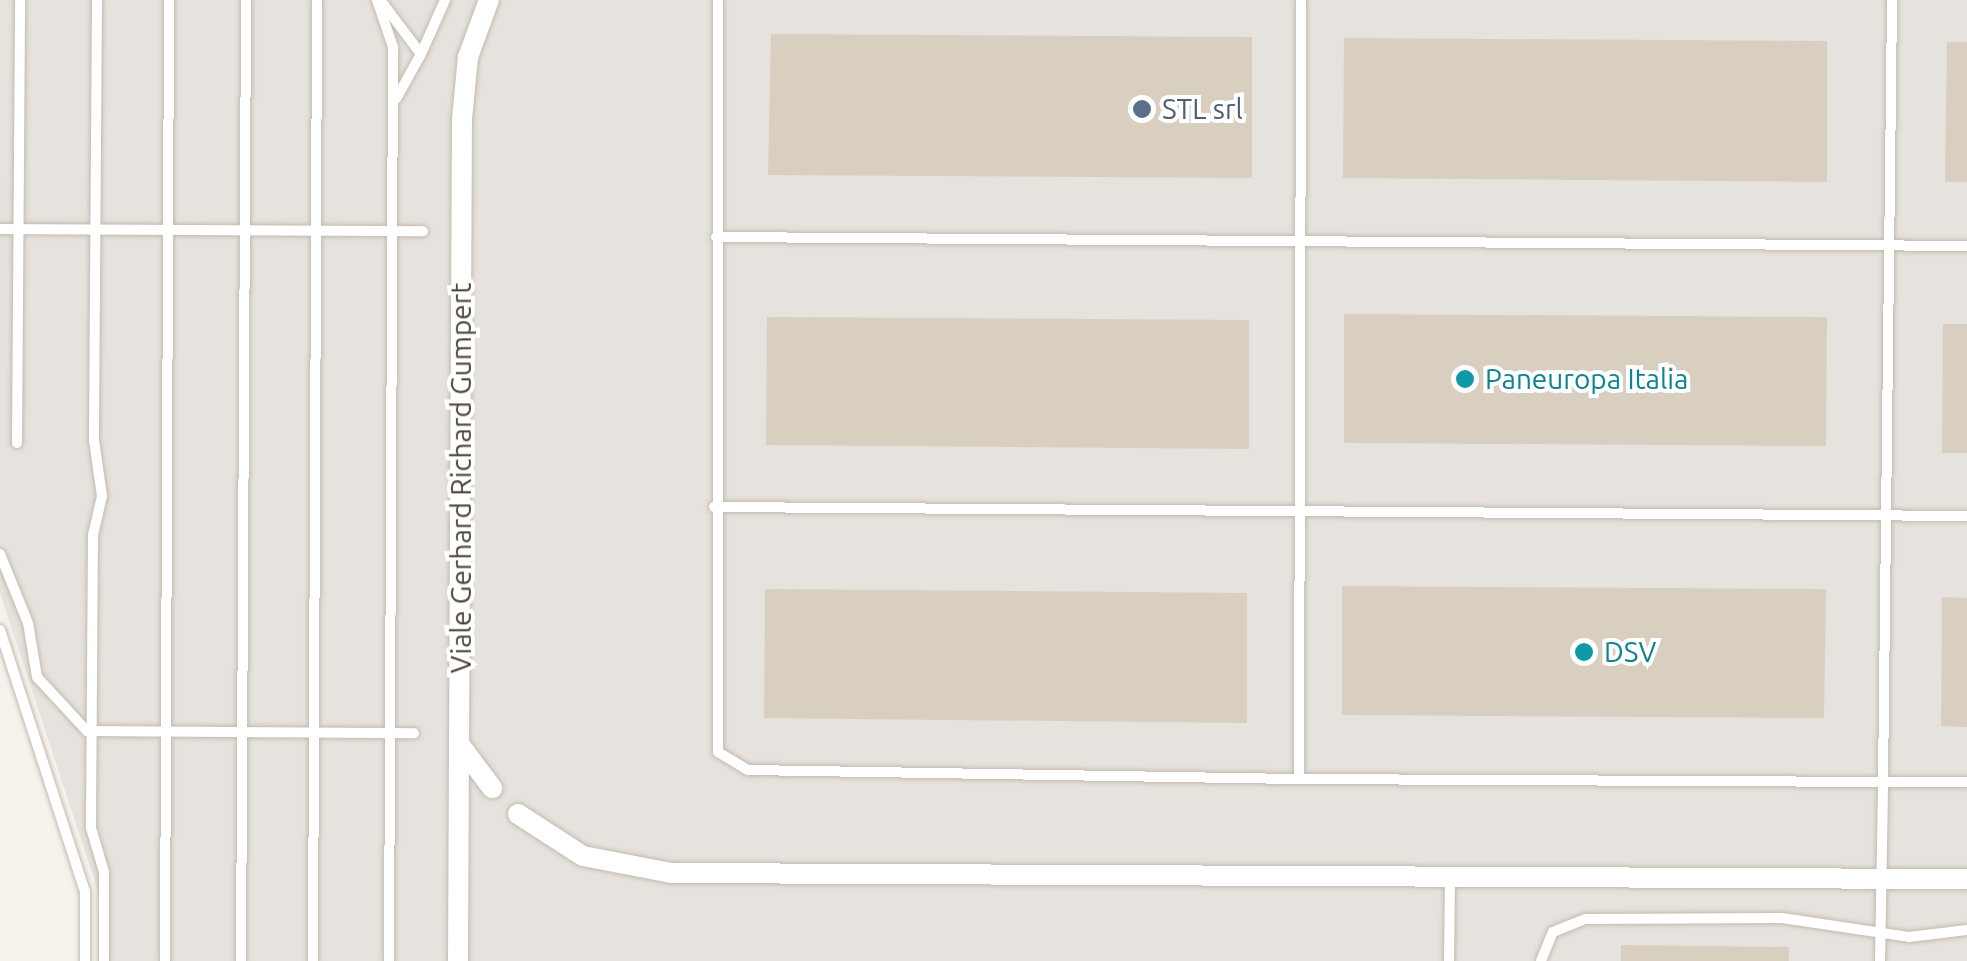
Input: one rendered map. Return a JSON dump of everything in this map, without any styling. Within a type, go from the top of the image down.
[{"type":"street","name":"Viale Gerhard Richard Gumpert","points":[[458,961],[462,119],[468,57],[489,0]]},
{"type":"street","points":[[460,745],[492,788]]},
{"type":"street","points":[[518,814],[584,856],[671,873],[1967,879]]},
{"type":"lane","points":[[17,443],[20,0]]},
{"type":"lane","points":[[97,0],[95,230],[102,496],[93,534],[92,732],[104,961]]},
{"type":"lane","points":[[165,961],[169,0]]},
{"type":"lane","points":[[241,961],[246,0]]},
{"type":"lane","points":[[313,961],[317,0]]},
{"type":"lane","points":[[379,0],[421,54]]},
{"type":"lane","points":[[379,0],[392,37],[393,114],[388,961]]},
{"type":"lane","points":[[393,114],[445,0]]},
{"type":"lane","points":[[718,0],[713,734],[731,765],[1299,779],[1967,782]]},
{"type":"lane","points":[[1299,779],[1301,0]]},
{"type":"lane","points":[[1880,961],[1892,0]]},
{"type":"lane","points":[[0,229],[422,231]]},
{"type":"lane","points":[[716,237],[1967,246]]},
{"type":"lane","points":[[714,508],[1967,516]]},
{"type":"lane","points":[[0,554],[28,622],[37,677],[92,732],[414,732]]},
{"type":"lane","points":[[0,630],[85,891],[85,961]]},
{"type":"lane","points":[[1449,961],[1450,875]]},
{"type":"lane","points":[[1541,961],[1552,932],[1586,920],[1782,918],[1880,934],[1967,930]]},
{"type":"shaded area","points":[[0,0],[1967,0],[1967,961],[98,961],[99,894],[0,593]]},
{"type":"building","points":[[771,34],[1252,37],[1252,178],[768,175]]},
{"type":"building","points":[[1344,38],[1827,41],[1827,182],[1343,178]]},
{"type":"building","points":[[1947,42],[1967,42],[1967,182],[1945,182]]},
{"type":"building","points":[[1344,314],[1827,317],[1826,446],[1344,443]]},
{"type":"building","points":[[767,317],[1249,320],[1249,449],[766,445]]},
{"type":"building","points":[[1943,324],[1967,324],[1967,453],[1942,453]]},
{"type":"building","name":"DSV","points":[[1342,586],[1826,589],[1824,718],[1342,715]]},
{"type":"building","points":[[765,589],[1247,593],[1247,723],[764,718]]},
{"type":"building","points":[[1942,597],[1967,598],[1967,727],[1941,726]]},
{"type":"building","points":[[1621,945],[1789,947],[1789,961],[1621,961]]},
{"type":"place","name":"STL srl","points":[[1142,109]]},
{"type":"place","name":"Paneuropa Italia","points":[[1465,379]]},
{"type":"place","name":"DSV","points":[[1584,652]]}]
